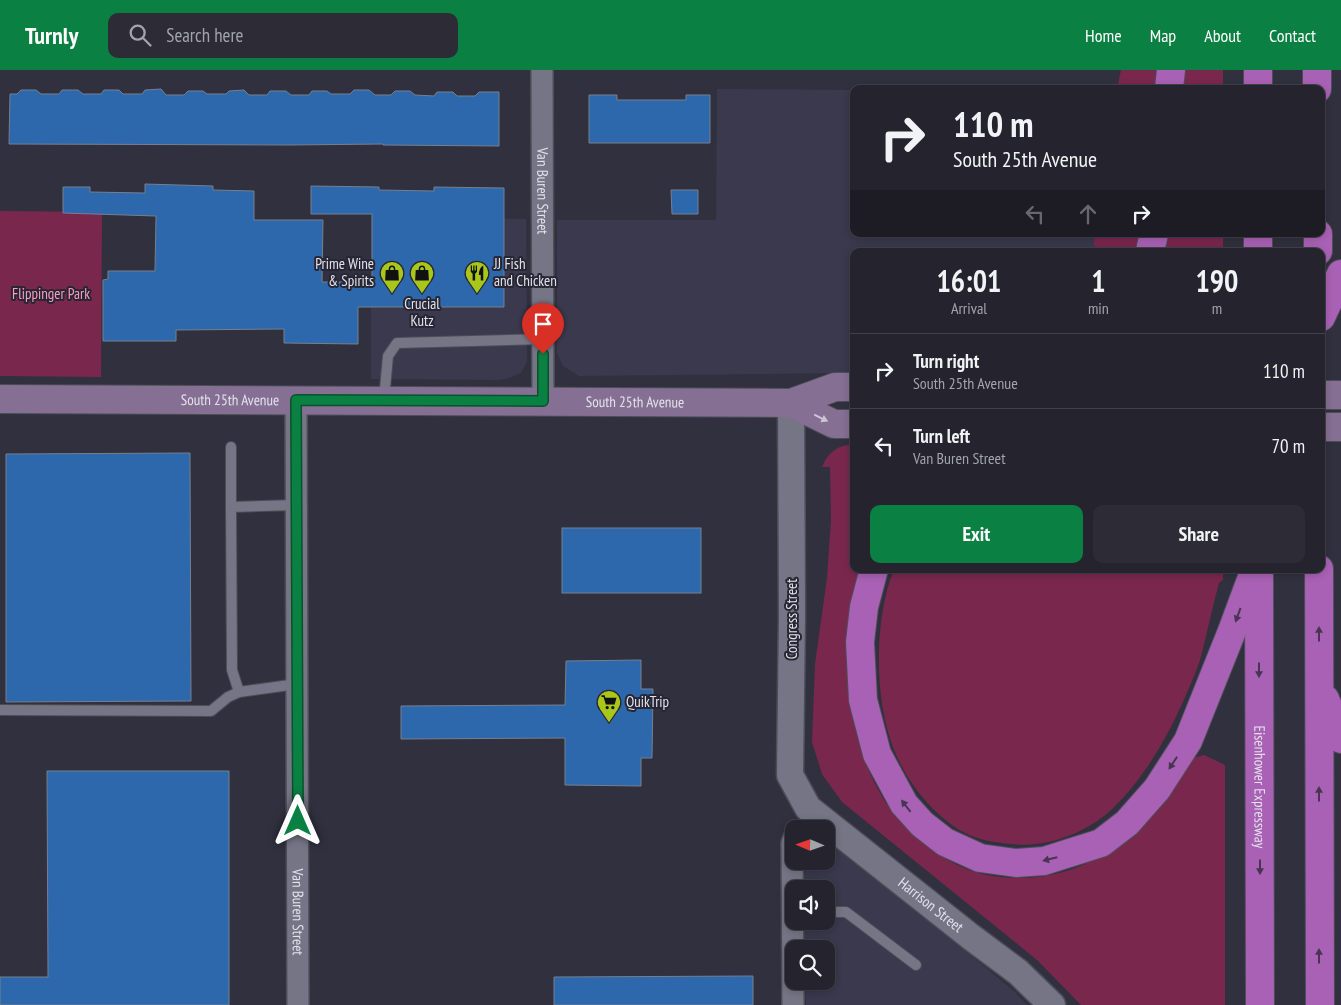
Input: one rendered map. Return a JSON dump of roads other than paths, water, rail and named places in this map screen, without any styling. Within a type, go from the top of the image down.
[{"type":"highway","points":[[1169,85],[1171,70]]},
{"type":"highway","points":[[1258,70],[1258,85]]},
{"type":"highway","points":[[1317,70],[1318,85]]},
{"type":"highway","points":[[1325,308],[1341,274]]},
{"type":"highway","points":[[873,573],[864,608],[860,642],[863,700],[877,754],[904,804],[922,824],[945,842],[980,858],[1016,863],[1044,861],[1101,844],[1127,823],[1157,789],[1188,741],[1254,573]]},
{"type":"highway","name":"Eisenhower Expressway","points":[[1259,573],[1260,1005]]},
{"type":"highway","points":[[1318,573],[1320,1005]]},
{"type":"highway","points":[[1319,683],[1341,739]]},
{"type":"main road","name":"South 25th Avenue","points":[[0,399],[791,403],[835,387],[850,387]]},
{"type":"main road","points":[[1325,395],[1341,395]]},
{"type":"main road","name":"South 25th Avenue","points":[[791,403],[834,424],[850,424]]},
{"type":"main road","points":[[1325,427],[1341,427]]},
{"type":"street","name":"Van Buren Street","points":[[542,70],[543,401]]},
{"type":"street","name":"Van Buren Street","points":[[296,400],[298,1005]]},
{"type":"street","name":"Congress Street","points":[[791,403],[792,615],[790,775],[803,818]]},
{"type":"street","name":"Harrison Street","points":[[803,818],[1018,972],[1052,1005]]},
{"type":"street","points":[[793,930],[793,1005]]},
{"type":"lane","points":[[384,400],[388,356],[397,343],[543,339]]},
{"type":"lane","points":[[231,446],[232,670],[239,692]]},
{"type":"lane","points":[[231,507],[296,505]]},
{"type":"lane","points":[[0,710],[211,711],[228,697],[239,692],[296,684]]},
{"type":"lane","points":[[835,912],[846,912],[916,965]]},
{"type":"place","name":"Prime Wine & Spirits","points":[[392,294]]},
{"type":"place","name":"Crucial Kutz","points":[[422,294]]},
{"type":"place","name":"JJ Fish and Chicken","points":[[477,294]]},
{"type":"place","name":"QuikTrip","points":[[609,723]]},
{"type":"park label","name":"Flippinger Park","points":[[51,294]]}]
